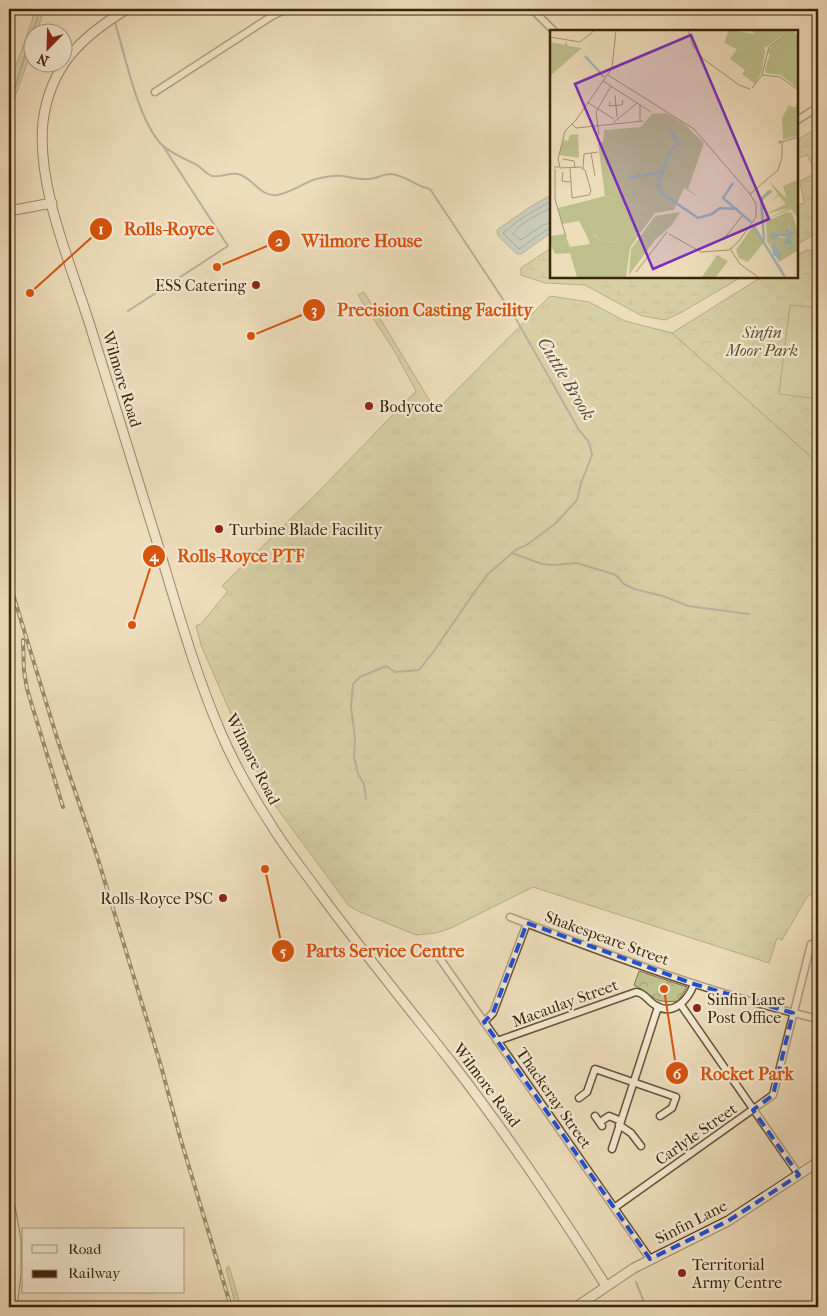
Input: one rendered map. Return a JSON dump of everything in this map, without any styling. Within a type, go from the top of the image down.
[{"type":"street","name":"Wilmore Road","points":[[126,9],[92,32],[74,49],[63,66],[49,94],[43,126],[42,142],[45,170],[52,203],[181,621],[222,736],[261,808],[286,847],[509,1140],[566,1222],[606,1286]]},
{"type":"street","points":[[156,92],[272,16],[287,9]]},
{"type":"street","points":[[532,9],[553,30]]},
{"type":"street","points":[[797,120],[818,107]]},
{"type":"street","points":[[9,211],[52,203]]},
{"type":"street","name":"Shakespeare Street","points":[[510,917],[694,984],[818,1019]]},
{"type":"street","points":[[484,1022],[493,1013],[526,923]]},
{"type":"street","name":"Carlyle Street","points":[[614,1208],[772,1095],[811,944]]},
{"type":"street","name":"Thackeray Street","points":[[436,953],[650,1260]]},
{"type":"street","points":[[612,1149],[658,1007],[668,1008],[681,1005],[690,995],[694,984]]},
{"type":"street","name":"Macaulay Street","points":[[497,1042],[636,992],[642,992],[658,1007]]},
{"type":"street","points":[[681,1005],[799,1175]]},
{"type":"street","points":[[579,1098],[587,1092],[595,1069],[676,1096],[672,1108],[660,1116]]},
{"type":"street","points":[[595,1116],[601,1124],[609,1116],[620,1123],[641,1146]]},
{"type":"street","name":"Sinfin Lane","points":[[576,1307],[606,1286],[650,1260],[728,1222],[818,1162]]},
{"type":"street","points":[[9,1201],[16,1240],[16,1274],[12,1307]]},
{"type":"highlighted area","points":[[527,923],[694,984],[793,1013],[773,1095],[753,1110],[799,1175],[728,1221],[650,1259],[484,1022],[493,1013]]},
{"type":"green space","points":[[34,9],[44,9],[40,22],[32,21]]},
{"type":"green space","points":[[22,49],[22,72],[24,72],[9,114],[9,85]]},
{"type":"green space","points":[[818,127],[818,232],[797,244],[797,205],[804,203],[800,181],[816,173],[807,155],[797,159],[797,140]]},
{"type":"green space","points":[[550,249],[550,278],[740,278],[665,320],[642,316],[585,285],[545,283],[521,275],[521,268]]},
{"type":"green space","name":"Sinfin Moor Park","points":[[806,250],[818,251],[818,463],[672,333],[760,278],[797,278],[797,255]]},
{"type":"green space","points":[[364,292],[436,411],[550,296],[589,302],[625,321],[672,333],[818,463],[818,890],[807,897],[782,940],[777,938],[769,963],[533,887],[451,928],[436,933],[416,935],[349,906],[271,800],[201,645],[196,626],[201,624],[228,591],[222,586],[320,490],[416,391],[395,352],[358,295]]},
{"type":"green space","points":[[790,305],[818,308],[818,399],[779,394]]},
{"type":"green space","points":[[639,971],[687,987],[678,1001],[659,1000],[634,985]]},
{"type":"green space","points":[[229,1266],[241,1307],[236,1307],[226,1268]]},
{"type":"water","points":[[550,196],[550,234],[521,254],[517,254],[498,236],[497,230]]},
{"type":"waterway","points":[[36,22],[40,9]]},
{"type":"waterway","name":"Cuttle Brook","points":[[112,9],[113,15]]},
{"type":"waterway","name":"Cuttle Brook","points":[[114,19],[138,102],[153,133],[165,147],[197,165],[210,175],[238,174],[244,176],[261,190],[271,195],[287,192],[316,179],[336,176],[366,179],[391,174],[401,176],[430,189],[516,319],[579,430],[589,442],[592,455],[581,483],[577,500],[555,524],[525,546],[517,549],[488,574],[419,670],[395,672],[386,666],[360,677],[353,684],[351,707],[355,738],[354,757],[358,774],[364,784],[366,799]]},
{"type":"waterway","points":[[9,107],[22,65]]},
{"type":"waterway","points":[[128,311],[228,246],[163,146]]},
{"type":"waterway","points":[[512,553],[542,564],[577,563],[616,575],[624,584],[634,589],[663,596],[688,606],[749,614]]},
{"type":"waterway","name":"Cuttle Brook","points":[[636,1282],[646,1307]]},
{"type":"railway","points":[[9,581],[57,738],[97,856],[161,1066],[180,1137],[231,1307]]},
{"type":"railway","points":[[23,640],[24,671],[27,689],[63,807]]},
{"type":"place","name":"Wilmore House","points":[[217,267]]},
{"type":"place","name":"ESS Catering","points":[[256,285]]},
{"type":"place","name":"Rolls-Royce","points":[[30,293]]},
{"type":"place","name":"Precision Casting Facility","points":[[251,336]]},
{"type":"place","name":"Bodycote","points":[[369,406]]},
{"type":"place","name":"Turbine Blade Facility","points":[[219,529]]},
{"type":"place","name":"Rolls-Royce PTF","points":[[132,625]]},
{"type":"place","name":"Parts Service Centre","points":[[265,869]]},
{"type":"place","name":"Rolls-Royce PSC","points":[[223,898]]},
{"type":"place","name":"Rocket Park","points":[[664,989]]},
{"type":"place","name":"Sinfin Lane Post Office","points":[[697,1008]]},
{"type":"place","name":"Territorial Army Centre","points":[[682,1273]]}]
